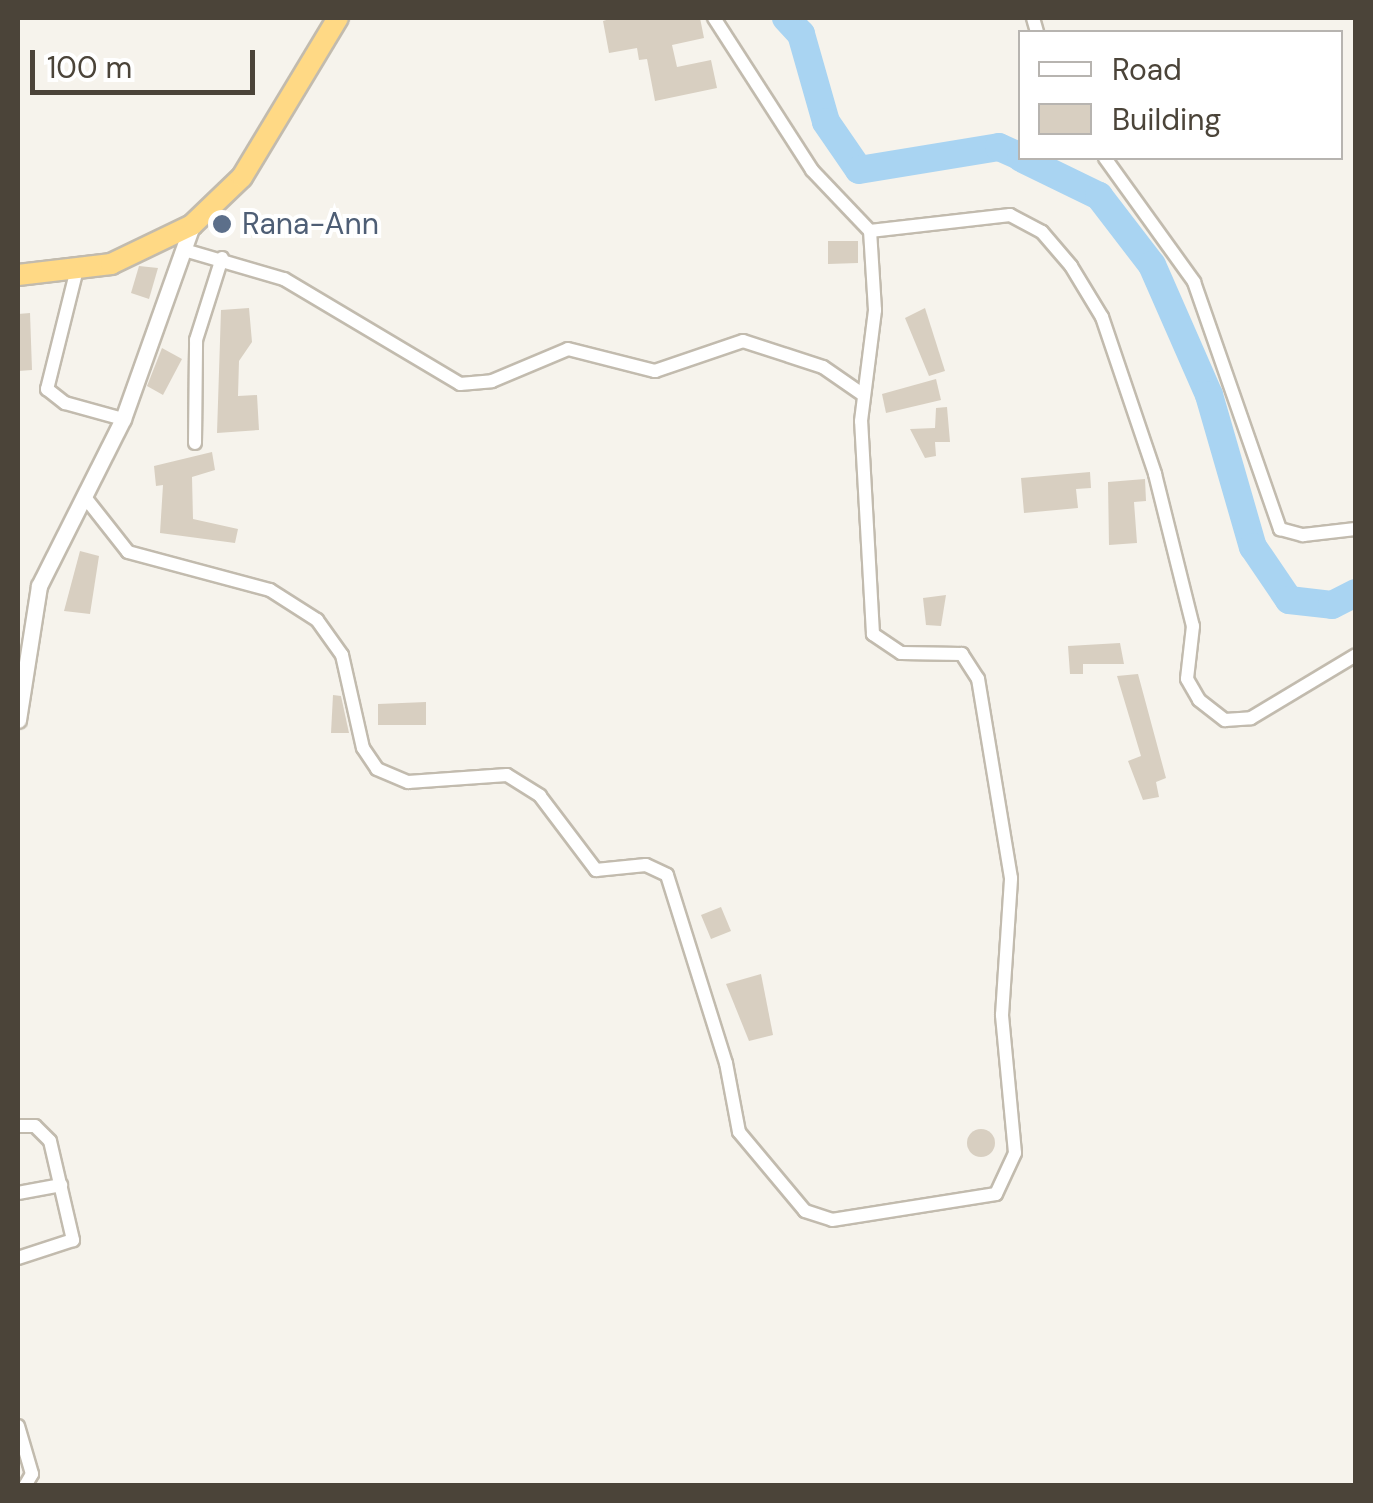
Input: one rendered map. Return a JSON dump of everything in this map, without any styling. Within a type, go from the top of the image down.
[{"type":"highway","points":[[18,275],[77,269],[141,254],[192,225],[242,177],[338,18]]},
{"type":"street","points":[[84,496],[128,552],[270,590],[316,620],[342,655],[363,748],[376,769],[408,782],[507,775],[540,796],[596,870],[646,865],[667,875],[726,1063],[739,1132],[804,1211],[843,1219],[996,1194],[1015,1153],[1002,1015],[1009,852],[978,679],[962,654],[901,653],[872,634],[862,394],[876,310],[870,231],[806,161],[714,18]]},
{"type":"street","points":[[1106,160],[1194,282],[1280,528],[1303,535],[1356,528]]},
{"type":"street","points":[[870,231],[1010,216],[1042,232],[1070,266],[1102,317],[1155,474],[1194,626],[1186,667],[1199,700],[1225,720],[1250,718],[1356,655]]},
{"type":"street","points":[[18,720],[39,586],[123,418],[192,225]]},
{"type":"street","points":[[184,250],[284,279],[460,384],[492,381],[568,349],[655,371],[743,340],[823,367],[862,394]]},
{"type":"street","points":[[195,444],[196,340],[222,258]]},
{"type":"street","points":[[77,269],[48,389],[65,403],[123,418]]},
{"type":"street","points":[[18,1126],[45,1134],[74,1240],[18,1258]]},
{"type":"street","points":[[18,1193],[61,1185]]},
{"type":"street","points":[[18,1426],[32,1474],[25,1486]]},
{"type":"building","points":[[700,18],[704,38],[672,45],[677,67],[711,60],[717,88],[655,101],[647,59],[639,60],[637,48],[609,53],[603,21]]},
{"type":"building","points":[[828,241],[858,241],[858,263],[828,264]]},
{"type":"building","points":[[139,266],[158,268],[149,299],[131,293]]},
{"type":"building","points":[[249,308],[252,342],[239,361],[238,396],[257,395],[259,430],[217,433],[221,310]]},
{"type":"building","points":[[925,308],[945,371],[929,376],[905,318]]},
{"type":"building","points":[[30,313],[32,370],[18,371],[18,314]]},
{"type":"building","points":[[162,348],[182,359],[163,395],[147,386]]},
{"type":"building","points":[[936,379],[941,400],[886,413],[882,394]]},
{"type":"building","points":[[947,407],[950,442],[935,442],[936,456],[925,458],[910,429],[935,428],[936,408]]},
{"type":"building","points":[[212,452],[215,470],[192,477],[193,519],[238,529],[235,543],[160,533],[163,485],[156,486],[154,466]]},
{"type":"building","points":[[1090,472],[1091,488],[1076,489],[1078,508],[1024,513],[1021,478]]},
{"type":"building","points":[[1145,479],[1146,501],[1134,502],[1137,543],[1109,545],[1108,482]]},
{"type":"building","points":[[80,551],[99,556],[90,614],[64,611]]},
{"type":"building","points":[[946,595],[941,626],[926,625],[923,598]]},
{"type":"building","points":[[1120,643],[1124,664],[1083,664],[1083,674],[1070,674],[1068,646]]},
{"type":"building","points":[[1138,674],[1166,778],[1156,782],[1159,797],[1143,800],[1128,761],[1141,756],[1117,676]]},
{"type":"building","points":[[333,695],[341,696],[349,733],[331,733]]},
{"type":"building","points":[[426,702],[426,725],[378,725],[378,704]]},
{"type":"building","points":[[721,907],[731,931],[711,939],[701,915]]},
{"type":"building","points":[[761,974],[773,1035],[749,1041],[726,984]]},
{"type":"building","points":[[981,1129],[991,1133],[995,1143],[991,1153],[981,1157],[971,1153],[967,1143],[971,1133]]},
{"type":"waterway","points":[[786,18],[801,34],[826,122],[859,170],[999,147],[1018,156]]},
{"type":"waterway","points":[[1025,160],[1099,196],[1152,265],[1209,395],[1253,547],[1289,600],[1332,605],[1356,593]]},
{"type":"place","name":"Rana-Ann","points":[[222,224]]}]
